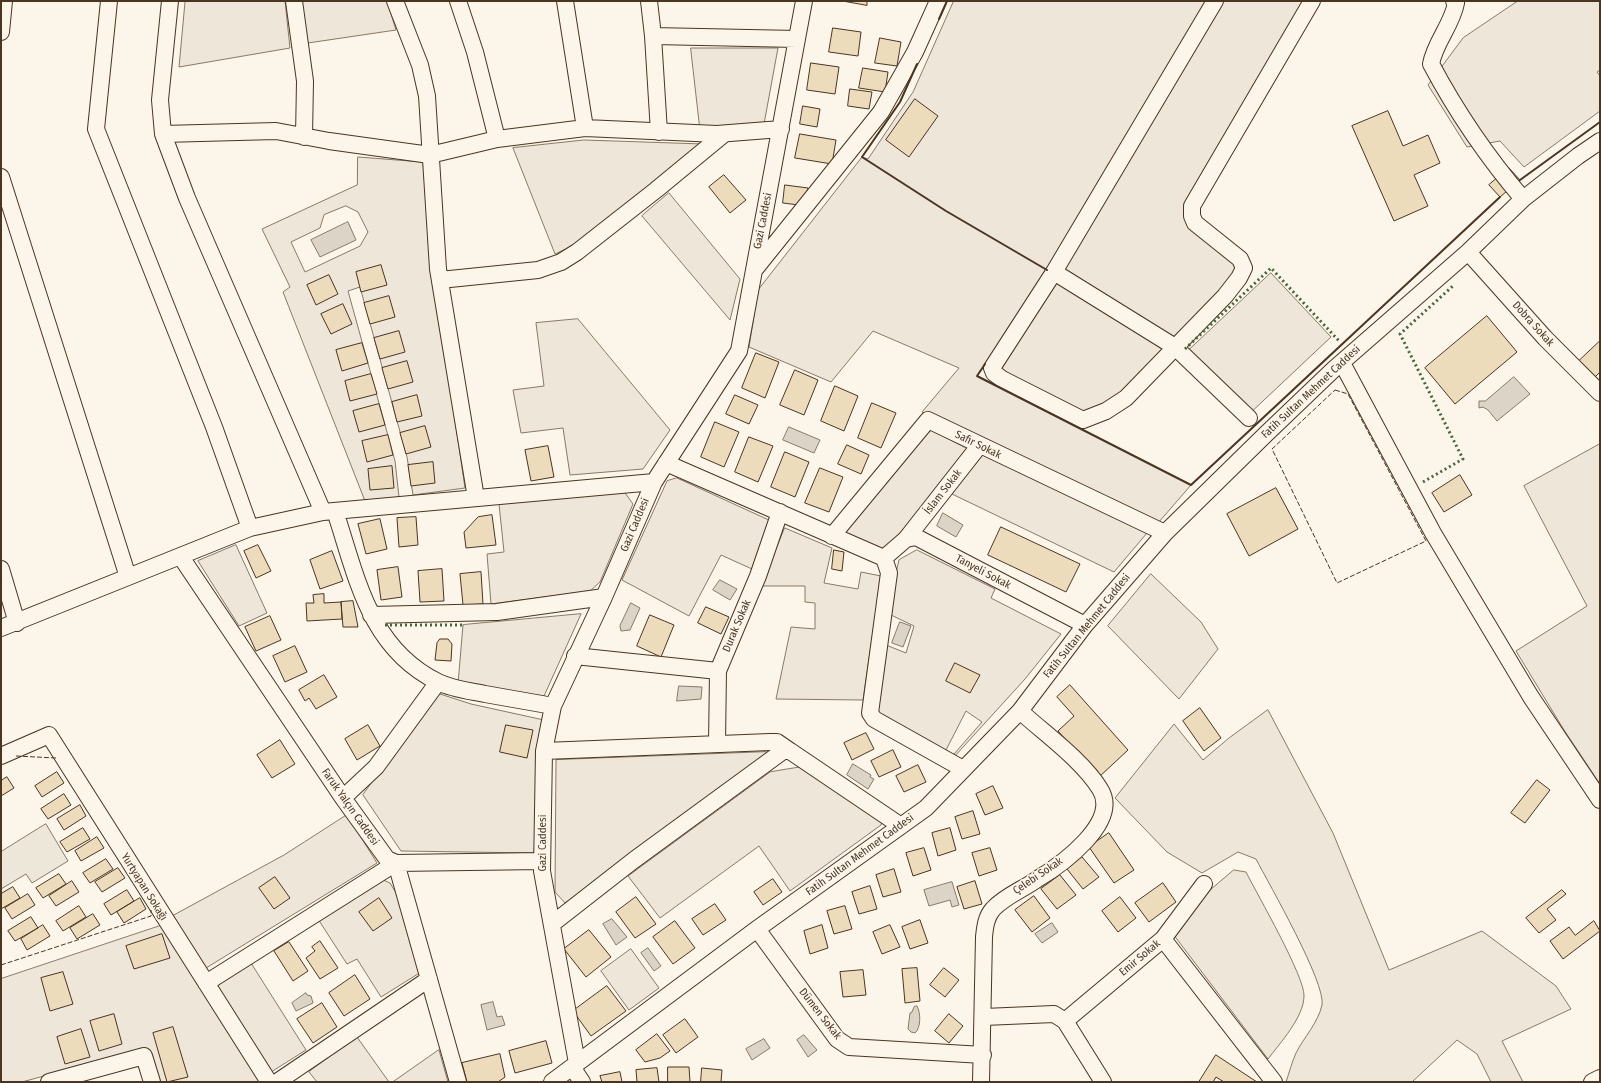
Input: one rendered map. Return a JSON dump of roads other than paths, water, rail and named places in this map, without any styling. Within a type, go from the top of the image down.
[{"type":"street","points":[[1,32],[4,1]]},
{"type":"street","points":[[109,1],[96,129],[211,420],[250,528]]},
{"type":"street","points":[[170,1],[160,100],[163,134],[187,198],[329,512],[378,628],[395,651],[412,665],[438,682],[464,690],[554,706]]},
{"type":"street","points":[[294,1],[305,81],[304,136]]},
{"type":"street","points":[[395,1],[420,65],[427,96],[440,280],[476,498]]},
{"type":"street","points":[[458,1],[475,52],[497,140]]},
{"type":"street","points":[[564,1],[585,128]]},
{"type":"street","points":[[649,1],[654,36],[659,132]]},
{"type":"street","name":"Gazi Caddesi","points":[[574,1065],[552,924],[542,871],[544,751],[554,706],[575,656],[604,597],[654,482],[739,351],[804,1]]},
{"type":"street","points":[[754,270],[880,112],[915,52],[938,1]]},
{"type":"street","points":[[1215,1],[1054,272],[992,368],[994,373],[1002,379],[1083,420],[1106,411],[1126,398],[1225,296],[1239,278],[1244,268],[1240,259],[1195,223],[1192,216],[1192,206],[1312,1]]},
{"type":"street","points":[[1454,1],[1456,3],[1453,15],[1433,52],[1431,64],[1452,101],[1502,173],[1523,199]]},
{"type":"street","points":[[654,36],[797,39]]},
{"type":"street","points":[[163,134],[276,131],[430,155],[497,140],[585,128],[724,134],[781,129]]},
{"type":"street","points":[[440,280],[538,270],[561,262],[577,252],[724,134]]},
{"type":"street","name":"Fatih Sultan Mehmet Caddesi","points":[[552,1082],[757,929],[926,808],[1020,711],[1085,626],[1166,534],[1266,434],[1342,362],[1468,252],[1523,199],[1578,156],[1600,141]]},
{"type":"street","points":[[1,177],[128,577]]},
{"type":"street","name":"Dobra Sokak","points":[[1468,252],[1545,338],[1600,393]]},
{"type":"street","points":[[1054,272],[1175,347],[1249,418]]},
{"type":"street","points":[[1342,362],[1437,540],[1530,697],[1600,800]]},
{"type":"street","name":"Safir Sokak","points":[[832,536],[928,420],[979,446],[1166,534]]},
{"type":"street","name":"İslam Sokak","points":[[906,539],[979,446]]},
{"type":"street","points":[[666,463],[884,558],[889,573],[870,714],[874,719],[963,769]]},
{"type":"street","points":[[1,628],[17,623],[250,528],[329,512],[654,482]]},
{"type":"street","name":"Durak Sokak","points":[[717,744],[718,671],[758,576],[780,512]]},
{"type":"street","name":"Tanyeli Sokak","points":[[906,539],[916,537],[1085,626]]},
{"type":"street","points":[[884,558],[906,539]]},
{"type":"street","name":"Faruk Yalçın Caddesi","points":[[181,557],[343,798],[387,859],[396,863]]},
{"type":"street","points":[[1,569],[17,623]]},
{"type":"street","points":[[371,614],[497,612],[604,597]]},
{"type":"street","points":[[575,656],[718,671]]},
{"type":"street","points":[[343,798],[376,767],[438,682]]},
{"type":"street","name":"Çelebi Sokak","points":[[981,1082],[984,1017],[984,937],[986,920],[992,909],[1007,897],[1042,876],[1082,843],[1099,826],[1106,802],[1100,789],[1078,763],[1020,711]]},
{"type":"street","name":"Yurtyapan Sokağı","points":[[1,756],[49,735],[269,1082]]},
{"type":"street","points":[[544,751],[777,742],[901,826]]},
{"type":"street","points":[[552,924],[634,860],[783,751],[790,751]]},
{"type":"street","points":[[206,983],[396,863],[542,861]]},
{"type":"street","points":[[396,863],[458,1082]]},
{"type":"street","name":"Emir Sokak","points":[[1065,1021],[1163,939],[1204,884]]},
{"type":"street","name":"Dümen Sokak","points":[[757,929],[837,1039],[849,1047],[983,1054]]},
{"type":"street","points":[[1163,939],[1274,1082]]},
{"type":"street","points":[[277,1082],[429,980]]},
{"type":"street","points":[[984,1017],[1054,1014],[1065,1021],[1103,1082]]},
{"type":"street","points":[[49,1082],[144,1056],[152,1082]]},
{"type":"street","points":[[574,1065],[582,1082]]},
{"type":"street","points":[[1592,1082],[1600,1078]]}]
